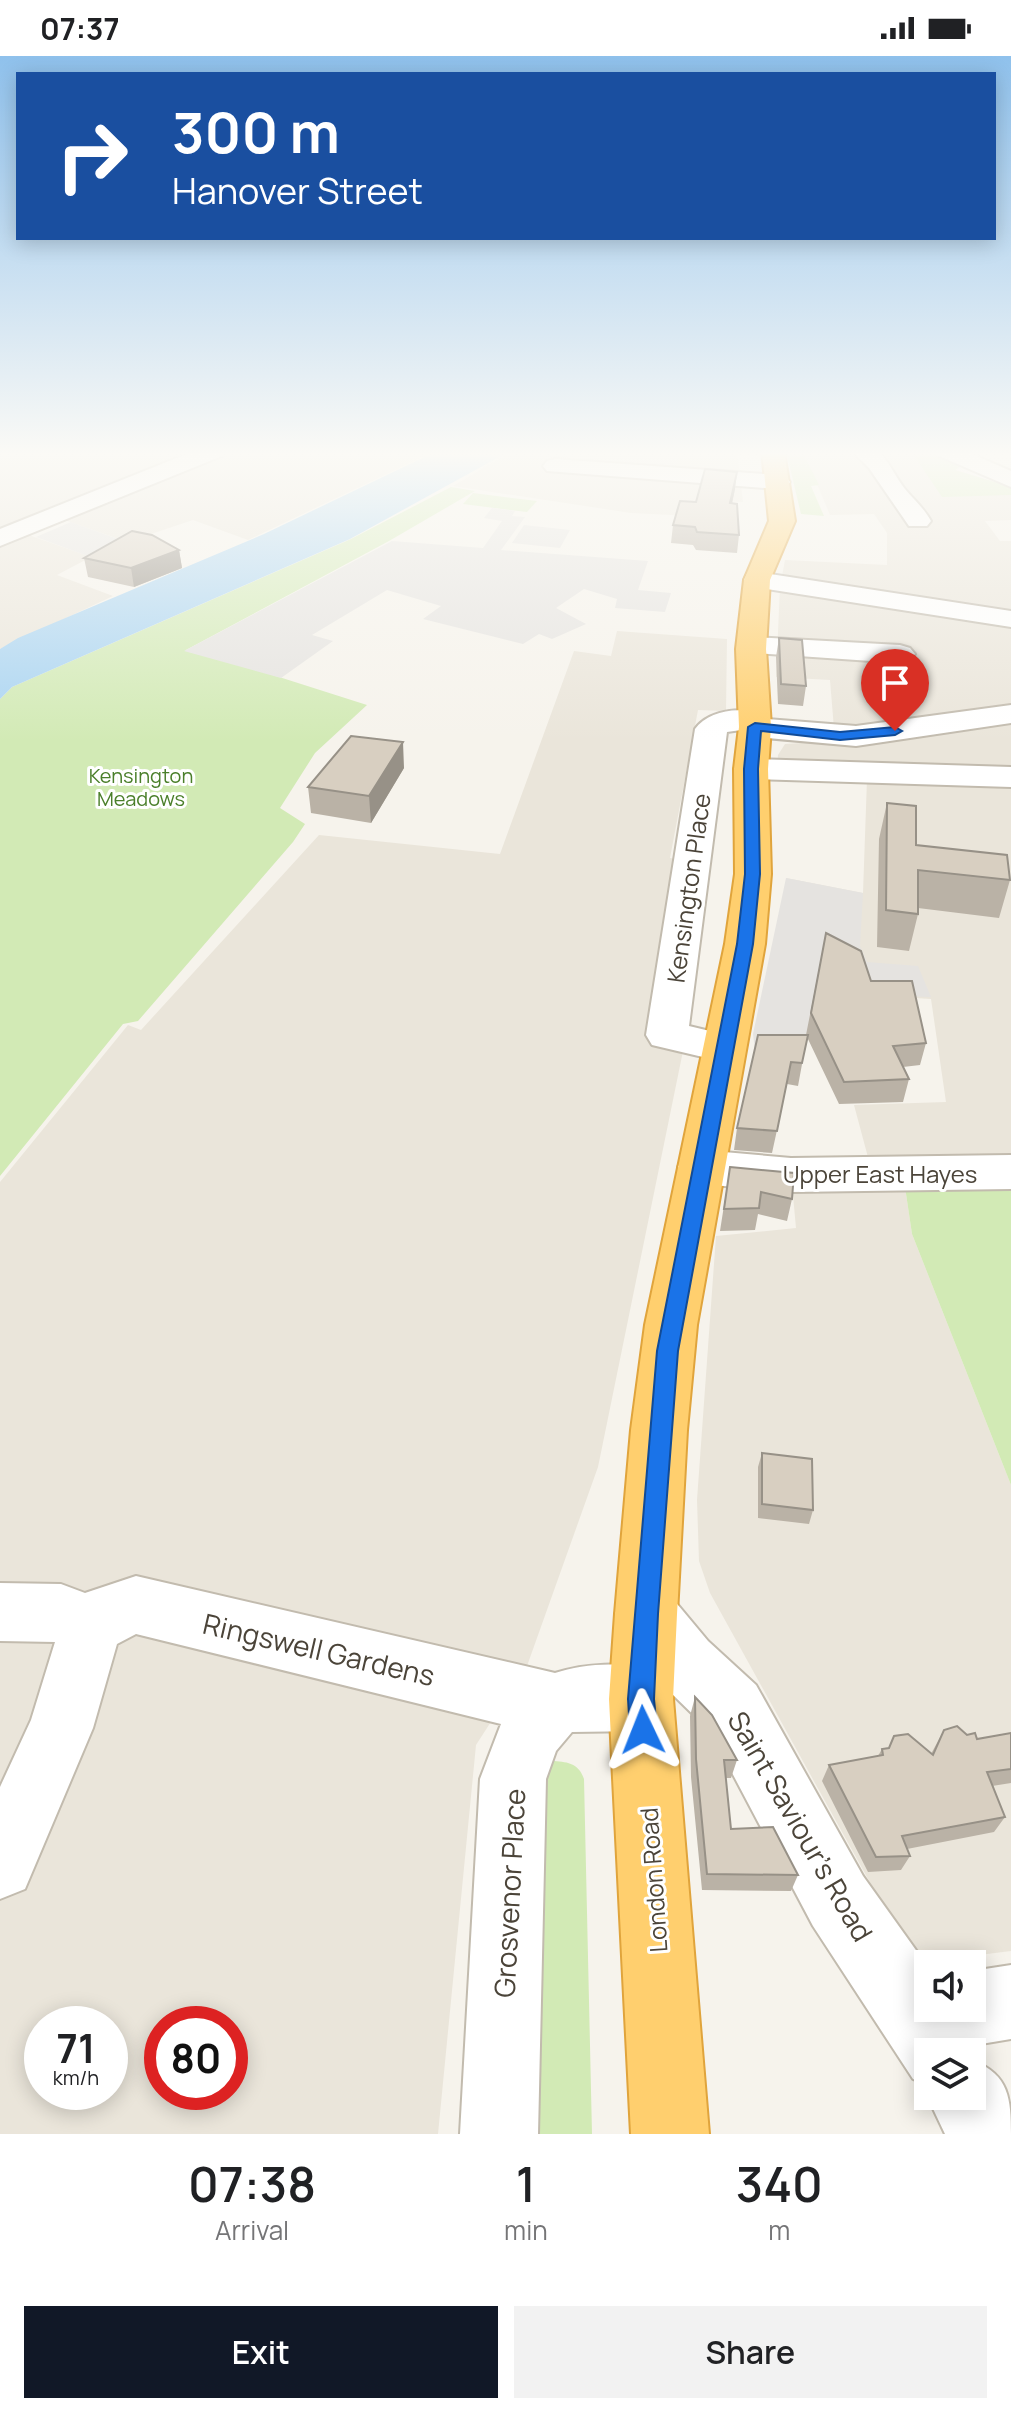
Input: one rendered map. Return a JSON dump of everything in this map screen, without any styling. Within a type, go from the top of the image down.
[{"type":"highway","name":"London Road","points":[[670,2134],[641,1699],[646,1614],[659,1430],[671,1325],[745,944],[753,874],[752,646],[757,580],[771,548]]},
{"type":"street","points":[[757,580],[1011,619]]},
{"type":"street","points":[[752,646],[857,642],[900,654]]},
{"type":"street","points":[[753,739],[856,736],[1011,714]]},
{"type":"street","name":"Kensington Place","points":[[724,1048],[667,1035],[711,729],[716,723],[727,721],[753,739]]},
{"type":"street","points":[[753,739],[1011,777]]},
{"type":"street","name":"Upper East Hayes","points":[[701,1167],[791,1175],[1011,1172]]},
{"type":"street","name":"Ringswell Gardens","points":[[91,1626],[110,1612],[136,1605],[552,1704]]},
{"type":"street","points":[[0,1612],[61,1613],[91,1626],[61,1728],[0,1864]]},
{"type":"street","name":"Saint Saviour's Road","points":[[646,1614],[675,1651],[725,1695],[838,1901],[914,1982]]},
{"type":"street","points":[[552,1704],[570,1698],[641,1699]]},
{"type":"street","name":"Grosvenor Place","points":[[499,2134],[513,1779],[526,1737],[552,1704]]},
{"type":"street","points":[[986,2010],[1011,2002]]},
{"type":"street","points":[[974,2110],[987,2134]]},
{"type":"shaded area","points":[[0,548],[65,548],[91,557],[57,575],[113,596],[0,649]]},
{"type":"shaded area","points":[[66,548],[114,548],[93,558]]},
{"type":"shaded area","points":[[379,548],[483,548],[648,561],[638,590],[671,593],[665,612],[615,608],[617,599],[584,589],[556,608],[586,624],[552,639],[539,634],[523,644],[423,619],[441,606],[387,590],[312,635],[333,641],[281,678],[184,651]]},
{"type":"shaded area","points":[[887,548],[1011,548],[1011,774],[777,767],[778,755],[785,744],[835,741],[830,680],[776,677],[780,587],[785,560],[887,565]]},
{"type":"shaded area","points":[[617,631],[727,639],[726,711],[698,710],[670,858],[689,862],[683,1051],[598,1467],[527,1666],[476,1745],[438,2134],[0,2134],[0,1182],[128,1025],[141,1030],[319,835],[500,854],[574,651],[611,656]]},
{"type":"shaded area","points":[[867,779],[1011,785],[1011,1159],[869,1161],[854,1105],[946,1102],[931,999],[867,995],[786,878],[863,893]]},
{"type":"shaded area","points":[[786,878],[863,893],[860,946],[867,962],[918,966],[931,997],[867,995],[806,1035],[805,1052],[755,1051],[753,1034]]},
{"type":"shaded area","points":[[792,1185],[905,1187],[912,1234],[1011,1485],[1011,1951],[986,1954],[986,1950],[914,1950],[914,1955],[873,1888],[710,1593],[699,1561],[697,1500],[716,1236],[796,1228]]},
{"type":"green space","name":"Kensington Meadows","points":[[330,548],[376,548],[186,650],[367,705],[315,753],[280,808],[305,824],[293,842],[138,1021],[123,1024],[0,1176],[0,699],[12,687]]},
{"type":"green space","points":[[1011,1184],[1011,1485],[912,1234],[905,1187]]},
{"type":"green space","points":[[554,1761],[573,1765],[584,1779],[592,2134],[523,2134],[542,1774]]},
{"type":"water","points":[[231,548],[330,548],[12,687],[0,699],[0,649],[18,638]]},
{"type":"building","points":[[102,548],[179,550],[131,568],[84,558]]},
{"type":"building","points":[[779,638],[802,640],[806,686],[781,684]]},
{"type":"building","points":[[351,736],[403,742],[369,796],[308,787]]},
{"type":"building","points":[[887,803],[916,806],[916,845],[1007,855],[1010,880],[918,870],[918,914],[886,910]]},
{"type":"building","points":[[826,933],[861,951],[871,981],[912,981],[926,1043],[893,1046],[909,1079],[844,1082],[811,1013]]},
{"type":"building","points":[[758,1035],[808,1035],[802,1063],[791,1062],[777,1131],[737,1128]]},
{"type":"building","points":[[730,1167],[794,1173],[792,1199],[761,1192],[759,1208],[724,1209]]},
{"type":"building","points":[[762,1453],[812,1459],[813,1510],[762,1504]]},
{"type":"building","points":[[695,1697],[712,1715],[737,1760],[724,1760],[731,1829],[773,1827],[798,1875],[707,1874],[696,1759]]},
{"type":"building","points":[[957,1726],[967,1735],[975,1733],[977,1739],[1011,1733],[1011,1769],[987,1772],[1005,1817],[902,1836],[910,1856],[876,1857],[829,1765],[883,1755],[882,1749],[889,1748],[894,1736],[908,1734],[933,1755],[944,1730]]},
{"type":"route","points":[[643,1730],[641,1699],[659,1430],[671,1325],[745,944],[753,874],[751,769],[755,727],[840,736],[895,731]]}]
